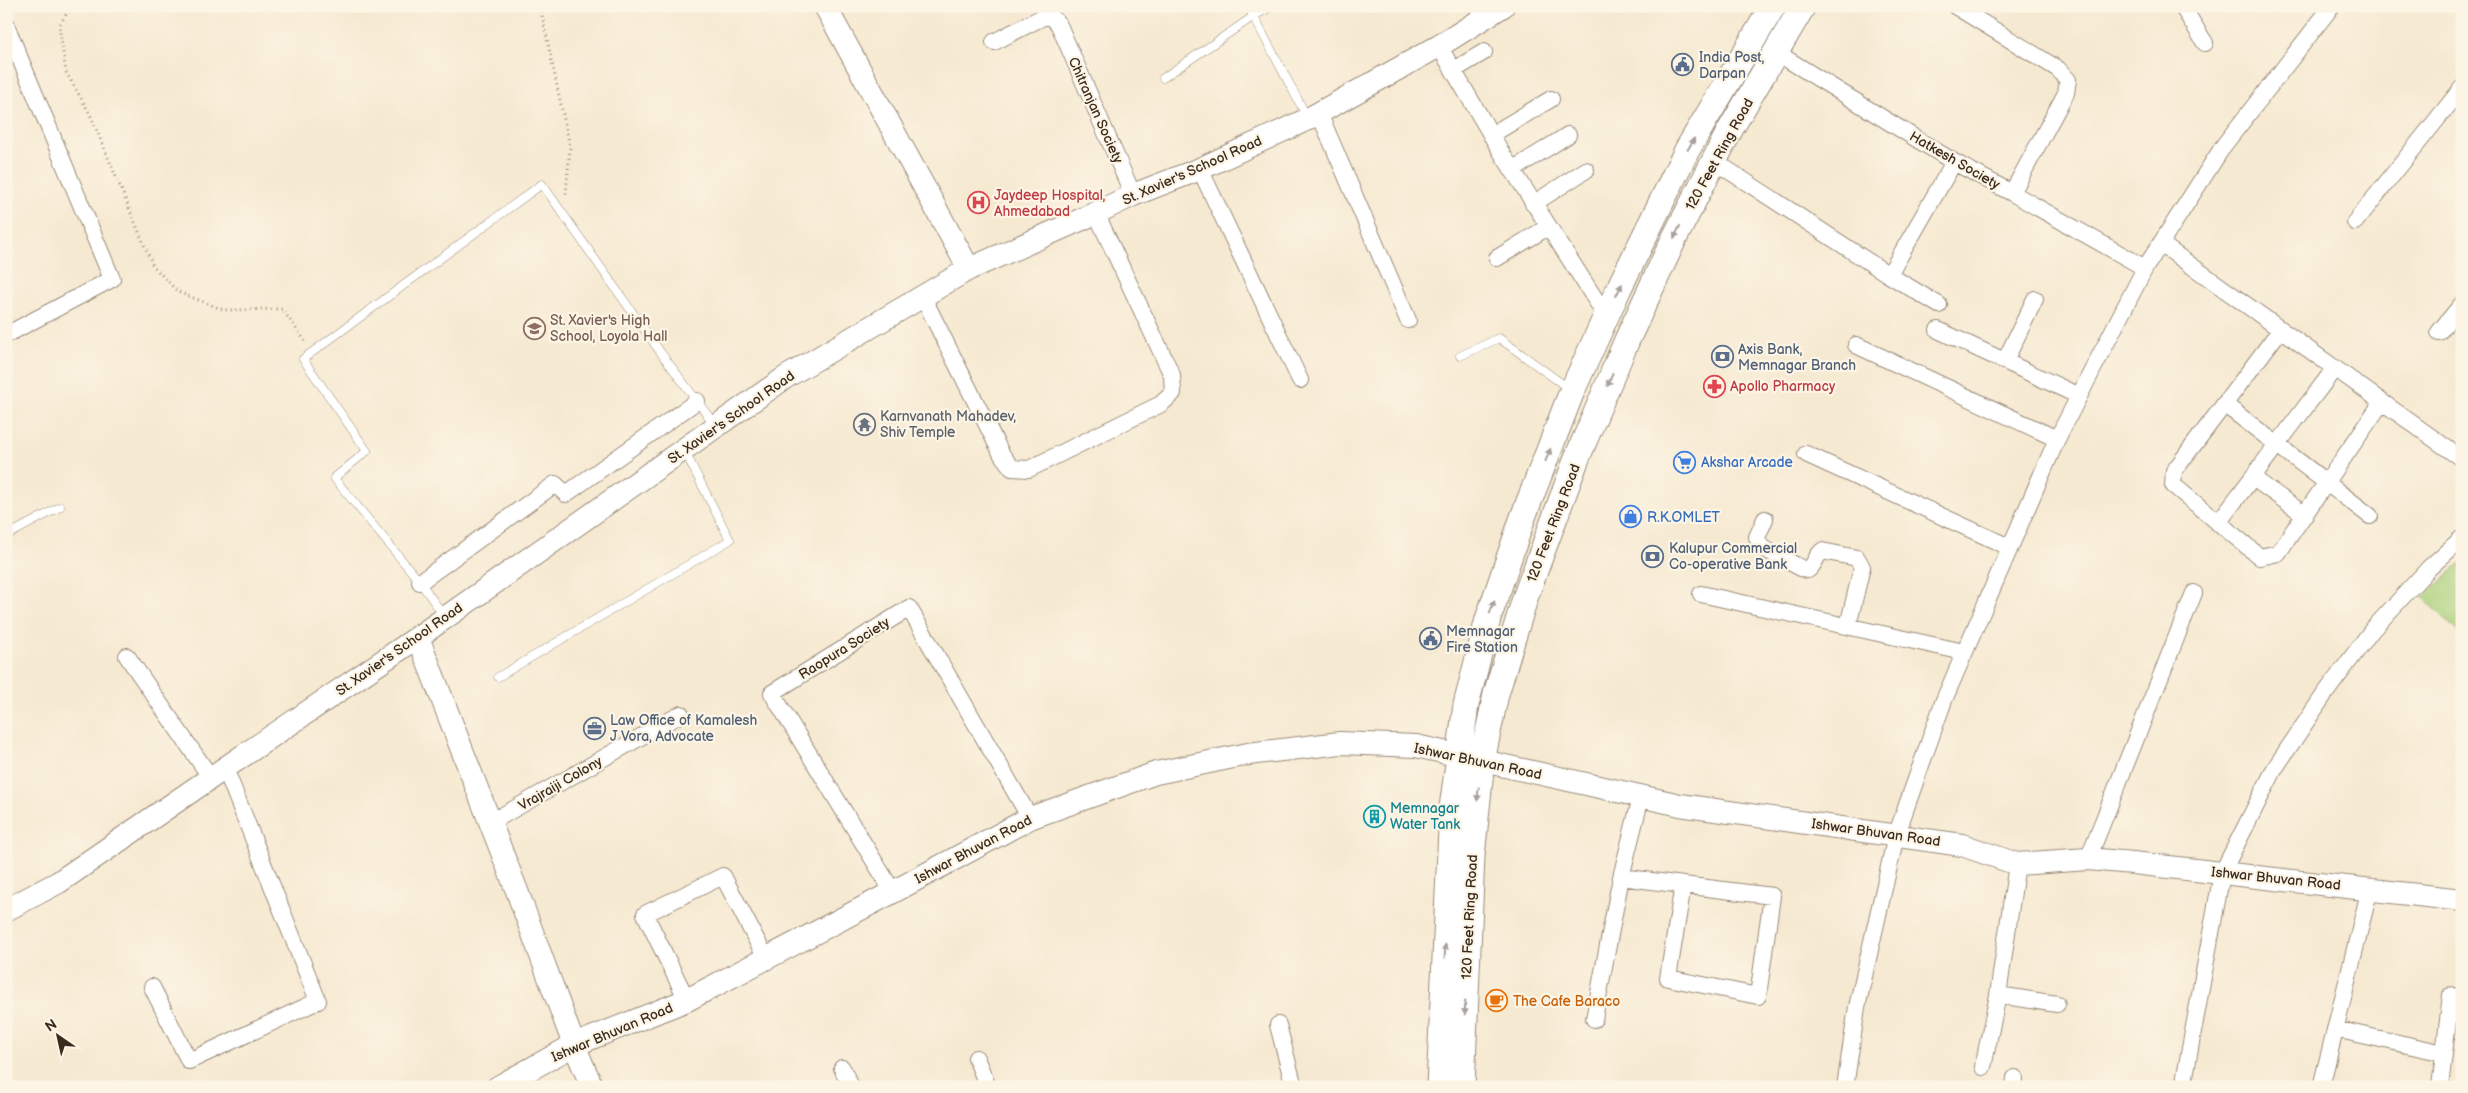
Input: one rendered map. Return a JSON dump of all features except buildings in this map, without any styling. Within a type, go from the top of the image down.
[{"type":"main road","name":"120 Feet Ring Road","points":[[1462,1087],[1472,856],[1470,759],[1466,705],[1488,619],[1523,517],[1572,391],[1606,316],[1687,150],[1773,6]]},
{"type":"main road","name":"120 Feet Ring Road","points":[[1439,1087],[1450,846],[1470,759],[1496,694],[1526,595],[1578,458],[1662,264],[1714,161],[1803,6]]},
{"type":"street","points":[[825,6],[969,269]]},
{"type":"street","name":"St. Xavier's School Road","points":[[6,910],[59,882],[418,637],[786,377],[969,269],[1133,195],[1200,169],[1314,116],[1439,46],[1503,6]]},
{"type":"street","name":"Hatkesh Society","points":[[1777,53],[1954,162],[2012,193],[2066,93],[2068,80],[2058,69],[1955,6]]},
{"type":"street","points":[[2182,6],[2205,43]]},
{"type":"street","points":[[1845,1087],[1857,1007],[1896,836],[1944,700],[2057,439],[2145,268],[2224,145],[2332,6]]},
{"type":"street","name":"Chitranjan Society","points":[[994,42],[1043,17],[1052,17],[1059,25],[1133,195]]},
{"type":"street","points":[[6,26],[112,279],[6,335]]},
{"type":"street","points":[[1439,46],[1533,204],[1606,316]]},
{"type":"street","points":[[1454,70],[1484,52]]},
{"type":"street","points":[[2355,222],[2462,88]]},
{"type":"street","points":[[1491,135],[1551,98]]},
{"type":"street","points":[[1314,116],[1408,320]]},
{"type":"street","points":[[1512,170],[1568,135]]},
{"type":"street","points":[[1714,161],[1889,276],[1939,305]]},
{"type":"street","points":[[1889,276],[1954,162]]},
{"type":"street","points":[[1200,169],[1300,380]]},
{"type":"street","points":[[1533,204],[1586,170]]},
{"type":"street","points":[[2012,193],[2145,268]]},
{"type":"street","points":[[923,297],[1002,455],[1012,468],[1029,469],[1162,404],[1173,393],[1172,375],[1096,213]]},
{"type":"street","points":[[1497,258],[1548,227]]},
{"type":"street","points":[[2161,244],[2462,459]]},
{"type":"street","points":[[2005,361],[2035,299]]},
{"type":"street","points":[[2439,332],[2462,304]]},
{"type":"street","points":[[2281,329],[2174,471],[2173,485],[2260,557],[2278,553],[2382,402]]},
{"type":"street","points":[[1938,330],[2079,396]]},
{"type":"street","points":[[1856,345],[2057,439]]},
{"type":"street","points":[[2218,523],[2335,368]]},
{"type":"street","points":[[420,582],[555,484],[566,494],[697,400]]},
{"type":"street","points":[[2224,404],[2370,516]]},
{"type":"street","points":[[1806,454],[2009,547]]},
{"type":"street","points":[[2253,478],[2305,515]]},
{"type":"street","points":[[1766,519],[1757,537],[1761,548],[1801,568],[1808,570],[1813,567],[1817,555],[1822,551],[1857,558],[1862,567],[1848,626]]},
{"type":"street","points":[[2183,1087],[2222,873],[2275,768],[2324,695],[2372,630],[2429,568],[2462,538]]},
{"type":"street","points":[[2088,859],[2194,593]]},
{"type":"street","points":[[1701,594],[1964,652]]},
{"type":"street","name":"Raopura Society","points":[[893,892],[772,693],[909,608],[1030,818]]},
{"type":"street","points":[[418,637],[491,822],[574,1046],[592,1087]]},
{"type":"street","points":[[127,656],[218,773],[318,1001],[189,1061],[152,987]]},
{"type":"street","name":"Vrajraiji Colony","points":[[491,822],[681,714]]},
{"type":"street","name":"Ishwar Bhuvan Road","points":[[498,1087],[574,1046],[687,1000],[1030,818],[1156,773],[1248,754],[1340,743],[1416,746],[1680,805],[1962,845],[2017,864],[2088,859],[2370,888],[2462,900]]},
{"type":"street","points":[[1594,1019],[1622,877],[1641,797]]},
{"type":"street","points":[[1983,1067],[1998,995],[2017,864]]},
{"type":"street","points":[[687,1000],[645,914],[723,876],[766,958]]},
{"type":"street","points":[[1622,877],[1772,896],[1758,996],[1668,978],[1683,885]]},
{"type":"street","points":[[2321,1087],[2370,888]]},
{"type":"street","points":[[1998,995],[2057,1004]]},
{"type":"street","points":[[2440,1087],[2451,995]]},
{"type":"street","points":[[1278,1026],[1294,1087]]},
{"type":"street","points":[[2335,1029],[2444,1053]]},
{"type":"street","points":[[976,1058],[988,1087]]},
{"type":"street","points":[[842,1068],[851,1087]]},
{"type":"lane","points":[[1248,6],[1314,116]]},
{"type":"lane","points":[[1162,78],[1272,6]]},
{"type":"lane","points":[[445,618],[420,582],[334,478],[368,451],[303,359],[542,184],[716,426]]},
{"type":"lane","points":[[1460,356],[1499,338],[1572,391]]},
{"type":"lane","points":[[498,677],[730,540],[684,449]]},
{"type":"lane","points":[[6,536],[60,507]]},
{"type":"path","points":[[71,6],[59,26],[66,72],[90,114],[153,266],[178,292],[224,310],[282,309],[312,352]]},
{"type":"path","points":[[540,6],[570,148],[564,215]]},
{"type":"green space","points":[[2462,562],[2462,636],[2423,597]]},
{"type":"place","name":"India Post, Darpan","points":[[1683,65]]},
{"type":"place","name":"Jaydeep Hospital, Ahmedabad","points":[[978,203]]},
{"type":"place","name":"St. Xavier's High School, Loyola Hall","points":[[534,328]]},
{"type":"place","name":"Axis Bank, Memnagar Branch","points":[[1722,357]]},
{"type":"place","name":"Apollo Pharmacy","points":[[1714,386]]},
{"type":"place","name":"Karnvanath Mahadev, Shiv Temple","points":[[864,424]]},
{"type":"place","name":"Akshar Arcade","points":[[1685,462]]},
{"type":"place","name":"R.K.OMLET","points":[[1631,517]]},
{"type":"place","name":"Kalupur Commercial Co-operative Bank","points":[[1653,556]]},
{"type":"place","name":"Memnagar Fire Station","points":[[1430,639]]},
{"type":"place","name":"Law Office of Kamalesh J Vora, Advocate","points":[[594,728]]},
{"type":"place","name":"Memnagar Water Tank","points":[[1374,816]]},
{"type":"place","name":"The Cafe Baraco","points":[[1497,1001]]}]
